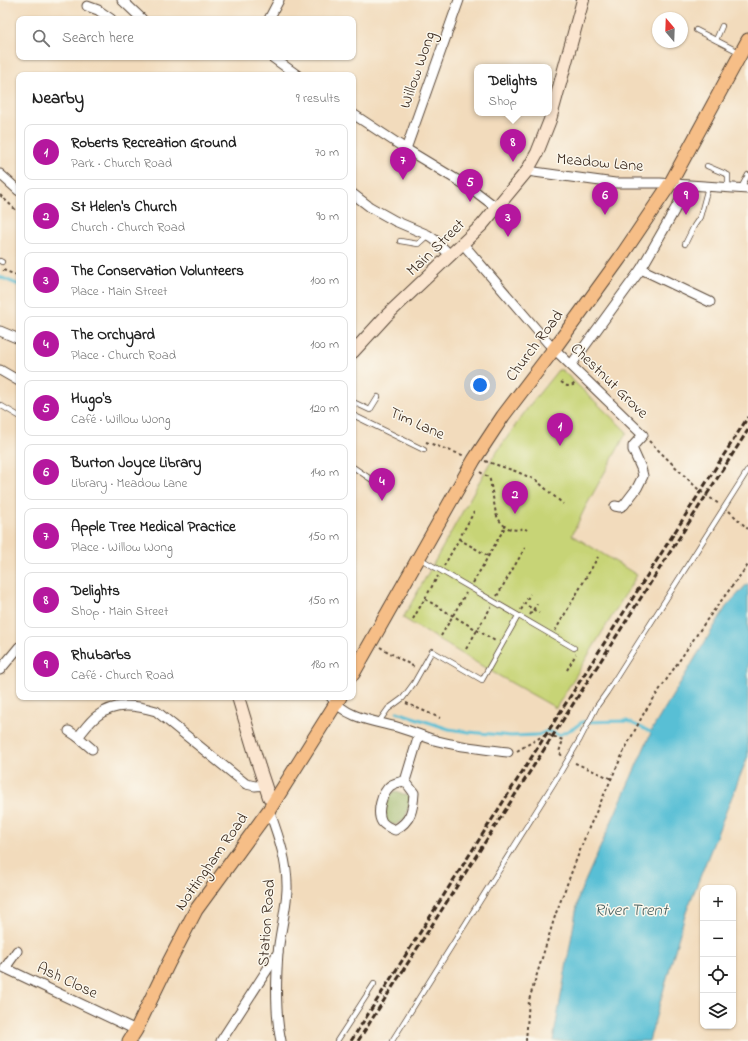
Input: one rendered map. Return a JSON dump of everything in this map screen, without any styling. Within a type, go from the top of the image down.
[{"type":"main road","name":"Church Road","points":[[356,669],[473,462],[503,416],[620,258],[670,184],[748,40]]},
{"type":"main road","points":[[271,807],[335,700]]},
{"type":"main road","name":"Nottingham Road","points":[[132,1036],[196,910],[271,807]]},
{"type":"street","points":[[122,0],[139,16]]},
{"type":"street","points":[[271,16],[279,0]]},
{"type":"street","name":"Willow Wong","points":[[406,149],[459,0]]},
{"type":"street","name":"Main Street","points":[[552,113],[583,0]]},
{"type":"street","points":[[87,6],[98,10],[107,16]]},
{"type":"street","points":[[276,60],[293,72]]},
{"type":"street","points":[[356,116],[406,149],[460,181],[497,208]]},
{"type":"street","name":"Main Street","points":[[356,349],[386,316],[451,256],[497,208],[527,171],[537,153],[551,116]]},
{"type":"street","name":"Meadow Lane","points":[[527,171],[615,183],[670,184],[744,189]]},
{"type":"street","points":[[0,174],[16,188]]},
{"type":"street","points":[[571,365],[641,269],[688,186]]},
{"type":"street","points":[[356,196],[370,207],[395,221],[428,235],[451,256]]},
{"type":"street","name":"Chestnut Grove","points":[[463,244],[548,344],[643,435],[633,446],[632,450],[643,472],[642,480],[624,505],[620,507],[615,506]]},
{"type":"street","points":[[641,269],[710,302]]},
{"type":"street","points":[[0,331],[16,338]]},
{"type":"street","points":[[0,370],[16,379]]},
{"type":"street","points":[[0,670],[16,651]]},
{"type":"street","points":[[239,700],[271,807]]},
{"type":"street","points":[[337,700],[351,714],[377,723],[398,727],[419,735],[452,744],[508,752]]},
{"type":"street","points":[[78,737],[96,717],[106,710],[126,705],[141,707],[156,712],[246,784],[255,786],[265,785]]},
{"type":"street","points":[[69,731],[92,749]]},
{"type":"street","points":[[405,781],[419,735]]},
{"type":"street","points":[[405,781],[414,793],[413,805],[404,825],[395,830],[382,823],[380,808],[384,795],[389,787],[405,781]]},
{"type":"street","name":"Station Road","points":[[271,807],[284,858],[287,889],[278,953],[277,1013],[281,1041]]},
{"type":"street","name":"Ash Close","points":[[18,951],[5,968],[132,1036]]},
{"type":"street","points":[[221,1041],[278,953]]},
{"type":"lane","points":[[716,40],[722,26]]},
{"type":"lane","points":[[696,30],[741,53]]},
{"type":"lane","points":[[707,166],[728,175],[728,189]]},
{"type":"lane","points":[[744,189],[748,175]]},
{"type":"lane","points":[[685,244],[700,217],[708,187]]},
{"type":"lane","points":[[400,240],[418,244],[428,235]]},
{"type":"lane","points":[[356,403],[370,410],[378,397]]},
{"type":"lane","points":[[0,405],[16,414]]},
{"type":"lane","points":[[356,416],[424,450]]},
{"type":"lane","points":[[356,469],[381,486]]},
{"type":"lane","points":[[392,1041],[568,760],[592,714],[748,470]]},
{"type":"lane","points":[[418,558],[574,648]]},
{"type":"lane","points":[[377,723],[388,709],[403,698],[432,651],[482,680],[518,616]]},
{"type":"lane","points":[[337,1041],[374,984]]},
{"type":"path","points":[[0,195],[16,210]]},
{"type":"path","points":[[0,268],[16,275]]},
{"type":"path","points":[[561,382],[567,386],[570,386],[582,376]]},
{"type":"path","points":[[643,435],[700,491],[724,507],[748,529]]},
{"type":"path","name":"Tim Lane","points":[[424,442],[473,462]]},
{"type":"path","points":[[473,462],[527,475],[536,480],[564,504]]},
{"type":"path","points":[[473,462],[490,480],[496,514],[505,527],[516,530],[524,528],[528,530]]},
{"type":"path","points":[[503,531],[505,527]]},
{"type":"path","points":[[459,540],[488,556]]},
{"type":"path","points":[[552,636],[598,557]]},
{"type":"path","points":[[526,1041],[529,1000],[556,913],[587,832],[633,733],[640,720],[706,621],[748,565]]},
{"type":"path","points":[[518,616],[530,594]]},
{"type":"path","points":[[424,599],[501,645]]},
{"type":"path","points":[[527,621],[537,604]]},
{"type":"path","points":[[528,606],[539,613]]},
{"type":"path","points":[[371,642],[421,670]]},
{"type":"path","points":[[567,670],[578,650],[574,648]]},
{"type":"path","points":[[399,701],[412,705],[440,718]]},
{"type":"path","points":[[508,752],[516,752],[546,734],[563,740],[560,748],[560,754]]},
{"type":"path","points":[[568,760],[612,779]]},
{"type":"green space","points":[[558,370],[562,370],[627,432],[585,508],[572,535],[637,575],[556,708],[487,669],[403,618],[492,459],[529,406]]},
{"type":"green space","points":[[396,791],[409,796],[410,801],[405,819],[395,825],[386,822],[385,804],[389,796]]},
{"type":"water","name":"River Trent","points":[[748,583],[748,756],[685,915],[649,1041],[553,1041],[579,895],[653,728],[726,607]]},
{"type":"waterway","points":[[0,277],[16,284]]},
{"type":"waterway","points":[[397,712],[449,729],[511,736],[538,735],[547,731],[559,735],[574,728],[582,722],[627,721],[653,733]]},
{"type":"railway","points":[[351,1041],[748,417]]},
{"type":"railway","points":[[358,1041],[748,430]]},
{"type":"place","name":"Delights","points":[[513,162]]},
{"type":"place","name":"Apple Tree Medical Practice","points":[[403,180]]},
{"type":"place","name":"Hugo's","points":[[470,202]]},
{"type":"place","name":"Burton Joyce Library","points":[[605,215]]},
{"type":"place","name":"Rhubarbs","points":[[686,215]]},
{"type":"place","name":"The Conservation Volunteers","points":[[508,237]]},
{"type":"place","name":"Roberts Recreation Ground","points":[[560,446]]},
{"type":"place","name":"The Orchyard","points":[[382,501]]},
{"type":"place","name":"St Helen's Church","points":[[515,514]]}]
